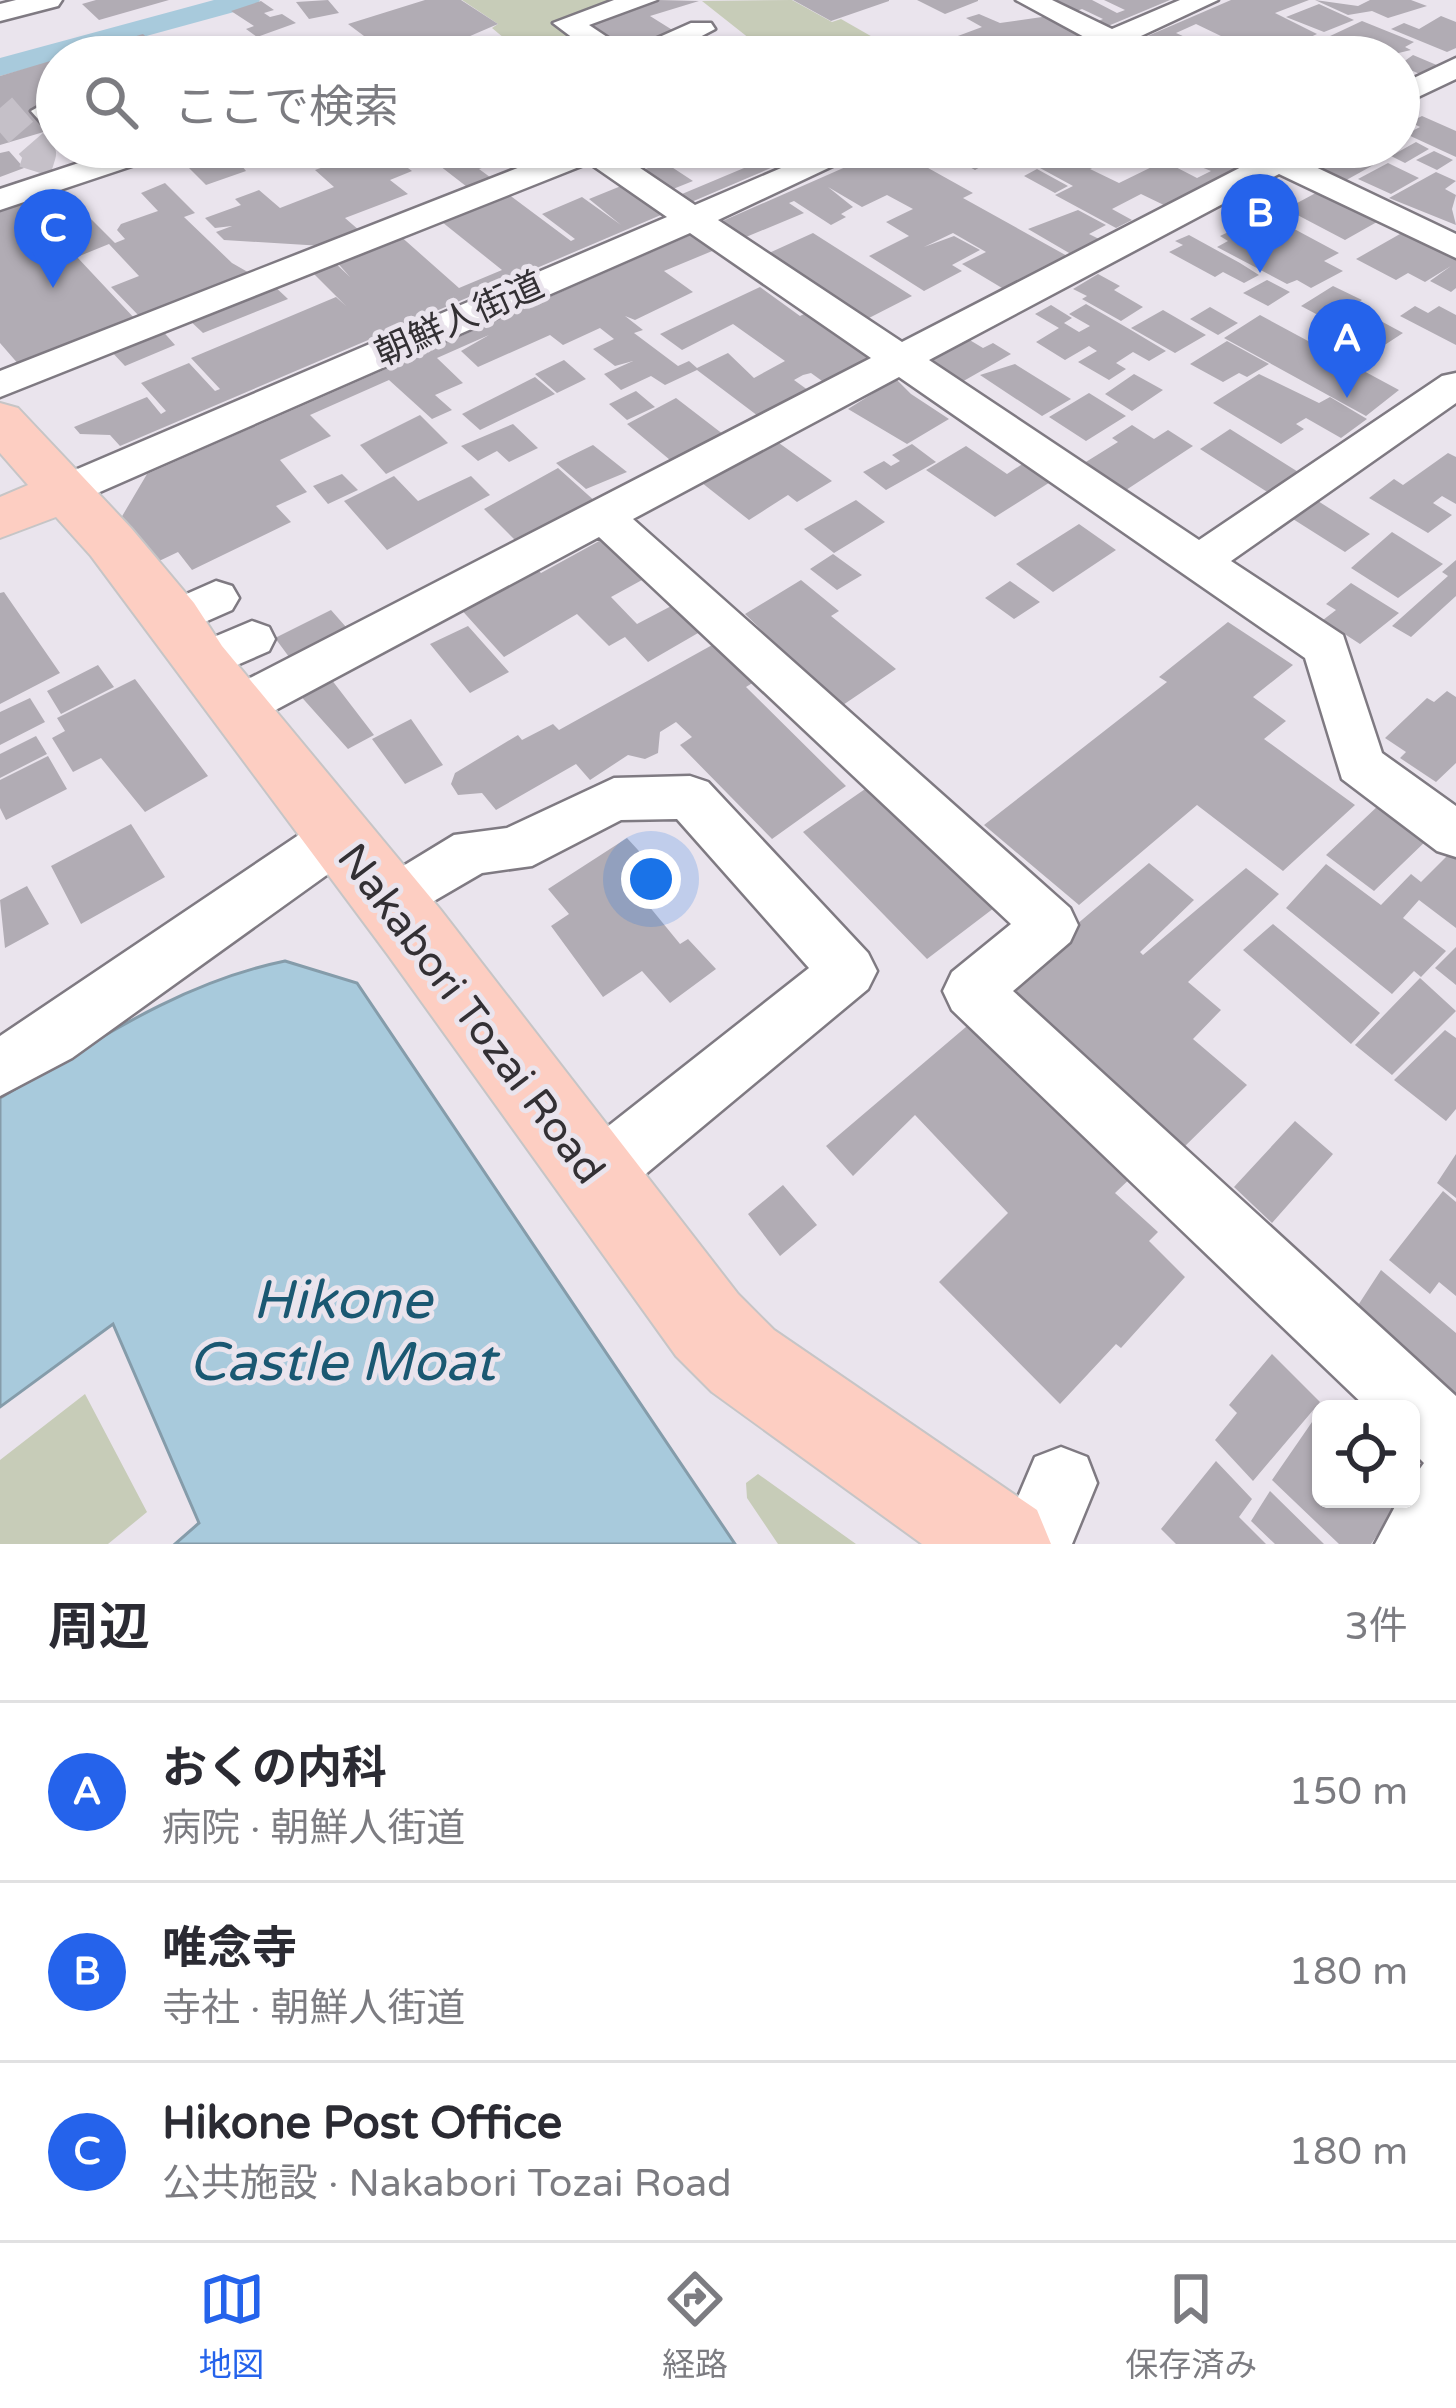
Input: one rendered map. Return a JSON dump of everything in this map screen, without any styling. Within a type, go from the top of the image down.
[{"type":"main road","name":"Nakabori Tozai Road","points":[[0,420],[31,506],[215,645],[337,838],[391,902],[707,1325],[742,1361],[1004,1544]]},
{"type":"street","points":[[0,13],[48,0]]},
{"type":"street","points":[[586,36],[567,23],[643,0]]},
{"type":"street","points":[[1030,0],[1122,36]]},
{"type":"street","points":[[1136,36],[1204,0]]},
{"type":"street","points":[[684,36],[700,29]]},
{"type":"street","points":[[1420,88],[1456,67]]},
{"type":"street","points":[[0,200],[60,168]]},
{"type":"street","points":[[0,385],[72,363],[542,168]]},
{"type":"street","points":[[619,168],[1086,496],[1198,562],[1326,648],[1360,765],[1456,835]]},
{"type":"street","name":"朝鮮人街道","points":[[31,506],[502,284],[689,217],[727,187],[776,168]]},
{"type":"street","points":[[215,645],[405,613],[631,506],[979,314],[1108,257],[1259,168]]},
{"type":"street","points":[[1279,168],[1456,247]]},
{"type":"street","points":[[1198,562],[1441,400]]},
{"type":"street","points":[[631,506],[1050,925],[972,991],[1456,1444]]},
{"type":"street","points":[[391,902],[473,851],[513,850],[614,799],[689,797],[848,971],[596,1175]]},
{"type":"street","points":[[0,1068],[337,838]]},
{"type":"street","points":[[1412,1544],[1456,1479]]},
{"type":"green space","points":[[462,0],[625,0],[553,22],[574,36],[502,36],[492,28],[498,24]]},
{"type":"green space","points":[[792,0],[871,36],[746,36],[702,1]]},
{"type":"green space","points":[[85,1394],[147,1512],[108,1544],[0,1544],[0,1460]]},
{"type":"green space","points":[[758,1474],[856,1544],[778,1544],[747,1498],[746,1483]]},
{"type":"water","name":"Hikone Castle Moat","points":[[285,961],[357,983],[735,1544],[175,1544],[199,1523],[113,1324],[0,1407],[0,1098],[172,1000]]},
{"type":"building","points":[[169,0],[99,20],[82,4]]},
{"type":"building","points":[[328,0],[339,13],[309,19],[296,2]]},
{"type":"building","points":[[425,0],[461,0],[498,24],[470,36],[364,36],[348,24]]},
{"type":"building","points":[[658,0],[699,1],[650,16],[674,31],[658,36],[601,36],[581,23]]},
{"type":"building","points":[[793,0],[889,0],[889,1],[831,21]]},
{"type":"building","points":[[917,0],[978,0],[978,1],[945,14]]},
{"type":"building","points":[[1045,0],[1092,0],[1117,13],[1125,10],[1104,0],[1170,0],[1084,36],[958,36],[982,27],[966,18],[979,14],[1000,23],[1049,16],[1077,30],[1103,19],[1082,9],[1071,13]]},
{"type":"building","points":[[1231,0],[1309,0],[1275,13],[1317,34],[1221,36],[1196,24],[1176,33],[1183,36],[1148,36]]},
{"type":"building","points":[[1315,0],[1358,6],[1370,0],[1411,0],[1427,6],[1388,18],[1372,11],[1348,15]]},
{"type":"building","points":[[261,1],[274,10],[264,13],[270,17],[282,14],[296,23],[256,36],[246,29],[254,26],[231,11]]},
{"type":"building","points":[[1319,4],[1354,20],[1324,32],[1286,17]]},
{"type":"building","points":[[1441,16],[1456,22],[1456,48],[1447,52],[1420,41],[1420,36],[1391,29],[1404,23],[1419,29]]},
{"type":"building","points":[[1362,21],[1399,36],[1330,36]]},
{"type":"building","points":[[1420,58],[1439,66],[1422,75]]},
{"type":"building","points":[[36,65],[36,134],[0,145],[0,76]]},
{"type":"building","points":[[1420,117],[1456,131],[1456,157],[1420,140]]},
{"type":"building","points":[[9,151],[24,168],[0,177],[0,153]]},
{"type":"building","points":[[1434,151],[1453,160],[1437,170],[1420,158]]},
{"type":"building","points":[[189,168],[246,171],[206,185]]},
{"type":"building","points":[[443,168],[482,168],[494,180],[471,190]]},
{"type":"building","points":[[673,168],[693,181],[668,191],[640,171]]},
{"type":"building","points":[[744,168],[771,168],[120,446],[110,435],[80,434],[74,427],[147,397],[161,414],[166,411],[141,383],[189,363],[215,391],[220,389],[191,358],[336,297],[346,306],[309,269],[332,260],[350,277],[334,259],[398,234],[459,288],[502,270],[437,218],[504,191],[571,241],[575,239],[542,214],[582,197],[621,225],[589,199],[621,186],[651,207]]},
{"type":"building","points":[[843,168],[928,168],[973,193],[963,198],[1069,257],[1007,291],[962,264],[986,252],[953,233],[924,247],[954,236],[980,250],[952,265],[962,271],[924,291],[869,256],[909,236],[886,222],[913,209],[887,195],[862,207],[828,187],[853,207],[841,214],[846,217],[831,225],[794,201],[789,203],[804,213],[664,271],[693,292],[635,320],[625,316],[643,330],[634,333],[678,366],[689,361],[697,368],[728,353],[754,378],[785,361],[733,324],[682,350],[660,334],[760,287],[800,316],[810,311],[880,358],[829,386],[811,373],[803,375],[794,380],[812,393],[762,419],[697,370],[665,385],[651,376],[621,390],[604,374],[633,361],[615,366],[593,349],[614,339],[600,328],[563,345],[550,335],[478,367],[461,351],[489,335],[437,358],[463,383],[435,395],[452,410],[432,419],[389,380],[310,415],[331,436],[280,460],[307,492],[276,506],[291,522],[192,570],[178,552],[157,562],[121,518],[147,474]]},
{"type":"building","points":[[1040,168],[1092,168],[1119,183],[1150,168],[1178,168],[1197,178],[1211,171],[1204,168],[1249,168],[1168,207],[1141,194],[1112,209],[1132,220],[1116,228],[1055,195],[1073,186]]},
{"type":"building","points":[[1308,168],[1368,168],[1341,183]]},
{"type":"building","points":[[1379,168],[1398,168],[1419,178],[1391,194],[1358,179]]},
{"type":"building","points":[[1037,169],[1068,186],[1055,193],[1024,176]]},
{"type":"building","points":[[315,170],[412,171],[390,180],[408,194],[345,218],[360,231],[323,246],[224,240],[216,232],[232,226],[215,228],[205,218],[241,205],[235,199],[259,190],[280,208],[334,187]]},
{"type":"building","points":[[1436,172],[1456,181],[1445,189],[1456,195],[1452,209],[1456,225],[1389,198]]},
{"type":"building","points":[[165,183],[195,213],[184,217],[232,263],[253,275],[141,318],[111,287],[139,276],[109,244],[77,257],[136,320],[20,366],[0,343],[0,208],[59,187],[115,243],[125,239],[117,230],[121,224],[158,211],[141,193]]},
{"type":"building","points":[[1325,188],[1384,218],[1345,240],[1286,209]]},
{"type":"building","points":[[1242,201],[1339,253],[1324,261],[1343,271],[1311,288],[1297,280],[1287,284],[1217,247],[1228,241],[1220,236],[1241,226],[1251,231],[1262,225],[1229,208]]},
{"type":"building","points":[[1078,210],[1106,225],[1089,234],[1105,242],[1076,257],[1028,229]]},
{"type":"building","points":[[1407,230],[1456,254],[1456,288],[1451,292],[1430,281],[1451,266],[1425,282],[1408,273],[1396,280],[1356,259]]},
{"type":"building","points":[[813,233],[912,296],[869,318],[769,253]]},
{"type":"building","points":[[1189,235],[1259,275],[1244,283],[1223,272],[1215,277],[1169,252],[1183,245],[1175,241]]},
{"type":"building","points":[[1098,274],[1143,307],[1121,321],[1082,299],[1087,296],[1073,289]]},
{"type":"building","points":[[1267,280],[1290,292],[1268,306],[1243,293]]},
{"type":"building","points":[[271,283],[288,299],[203,333],[186,317]]},
{"type":"building","points":[[1333,286],[1362,300],[1353,306],[1403,333],[1380,348],[1301,306]]},
{"type":"building","points":[[1086,304],[1166,351],[1149,361],[1133,352],[1116,363],[1126,369],[1109,380],[1078,362],[1097,351],[1089,346],[1065,360],[1036,342],[1059,328],[1035,314],[1051,305],[1072,318],[1064,323],[1079,332],[1090,326],[1069,314]]},
{"type":"building","points":[[1415,306],[1428,313],[1439,306],[1456,315],[1456,345],[1400,316]]},
{"type":"building","points":[[1210,307],[1238,323],[1218,335],[1190,319]]},
{"type":"building","points":[[1163,310],[1206,335],[1175,353],[1131,328]]},
{"type":"building","points":[[1260,315],[1399,390],[1366,416],[1224,338]]},
{"type":"building","points":[[160,328],[175,345],[125,366],[109,349]]},
{"type":"building","points":[[968,339],[983,348],[993,343],[1011,354],[960,383],[926,362]]},
{"type":"building","points":[[1227,341],[1269,364],[1247,377],[1239,373],[1223,382],[1190,364]]},
{"type":"building","points":[[564,360],[586,379],[557,393],[535,374]]},
{"type":"building","points":[[1015,364],[1071,399],[1042,416],[980,375]]},
{"type":"building","points":[[1134,374],[1163,390],[1132,411],[1105,394]]},
{"type":"building","points":[[1259,374],[1319,403],[1330,397],[1367,419],[1341,438],[1306,418],[1296,424],[1304,429],[1281,444],[1213,403]]},
{"type":"building","points":[[535,377],[555,394],[480,430],[462,414]]},
{"type":"building","points":[[896,379],[949,419],[907,444],[848,409]]},
{"type":"building","points":[[636,391],[655,407],[627,420],[609,404]]},
{"type":"building","points":[[1089,393],[1126,416],[1086,441],[1049,417]]},
{"type":"building","points":[[676,398],[728,438],[676,465],[627,424]]},
{"type":"building","points":[[420,415],[448,443],[386,474],[360,445]]},
{"type":"building","points":[[513,424],[538,448],[509,462],[497,451],[478,461],[461,446]]},
{"type":"building","points":[[1132,425],[1154,439],[1168,430],[1193,446],[1123,492],[1081,465],[1118,442],[1112,438]]},
{"type":"building","points":[[1230,429],[1303,475],[1272,495],[1200,449]]},
{"type":"building","points":[[772,438],[832,481],[797,502],[788,495],[749,520],[697,479]]},
{"type":"building","points":[[912,444],[936,462],[886,490],[863,472],[884,461],[891,466],[900,461],[892,455]]},
{"type":"building","points":[[593,445],[627,472],[586,489],[556,463]]},
{"type":"building","points":[[966,446],[1007,474],[1027,461],[1055,479],[995,517],[926,470]]},
{"type":"building","points":[[1448,453],[1456,457],[1456,504],[1442,496],[1433,503],[1452,515],[1428,533],[1369,498],[1394,479],[1403,485]]},
{"type":"building","points":[[558,468],[597,503],[523,548],[484,509]]},
{"type":"building","points":[[342,474],[358,490],[328,504],[313,486]]},
{"type":"building","points":[[394,476],[418,501],[471,476],[490,495],[387,550],[344,501]]},
{"type":"building","points":[[1310,496],[1370,534],[1345,552],[1285,514]]},
{"type":"building","points":[[856,500],[885,522],[834,553],[804,529]]},
{"type":"building","points":[[1079,524],[1116,550],[1053,592],[1016,564]]},
{"type":"building","points":[[1392,532],[1443,564],[1398,598],[1351,568]]},
{"type":"building","points":[[601,540],[642,580],[611,597],[637,624],[677,603],[705,629],[648,662],[625,637],[609,646],[577,614],[504,657],[458,606],[534,566],[541,573]]},
{"type":"building","points":[[833,554],[862,575],[837,590],[810,569]]},
{"type":"building","points":[[1456,560],[1456,596],[1411,637],[1392,626],[1448,576],[1442,572]]},
{"type":"building","points":[[801,580],[839,611],[831,616],[896,669],[840,707],[745,614]]},
{"type":"building","points":[[1010,581],[1040,602],[1014,619],[985,598]]},
{"type":"building","points":[[1351,583],[1399,613],[1360,644],[1323,620],[1336,610],[1326,604]]},
{"type":"building","points":[[4,592],[60,673],[0,704],[0,593]]},
{"type":"building","points":[[331,610],[353,635],[295,665],[275,638]]},
{"type":"building","points":[[1228,622],[1293,665],[1253,697],[1286,721],[1264,739],[1355,805],[1283,871],[1197,805],[1079,905],[984,825],[1167,682],[1159,677]]},
{"type":"building","points":[[468,626],[509,672],[470,693],[430,644]]},
{"type":"building","points":[[714,644],[754,682],[746,687],[846,786],[772,839],[680,745],[692,737],[676,722],[660,732],[658,753],[645,759],[628,755],[590,780],[576,764],[496,810],[482,793],[458,795],[451,784],[455,773],[518,735],[522,740],[553,724],[559,730]]},
{"type":"building","points":[[98,665],[114,687],[61,714],[47,691]]},
{"type":"building","points":[[328,675],[374,735],[348,749],[297,692]]},
{"type":"building","points":[[135,679],[208,776],[145,812],[101,758],[73,772],[52,738],[65,731],[57,718]]},
{"type":"building","points":[[1447,691],[1456,697],[1456,763],[1436,782],[1400,758],[1406,752],[1385,738],[1427,698],[1434,702]]},
{"type":"building","points":[[30,698],[45,722],[0,745],[0,712]]},
{"type":"building","points":[[411,719],[443,765],[405,784],[372,739]]},
{"type":"building","points":[[36,736],[47,754],[0,778],[0,754]]},
{"type":"building","points":[[48,756],[67,789],[6,820],[0,808],[0,780]]},
{"type":"building","points":[[868,787],[994,908],[927,959],[803,832]]},
{"type":"building","points":[[1380,804],[1429,838],[1374,891],[1326,855]]},
{"type":"building","points":[[131,824],[165,877],[81,924],[51,866]]},
{"type":"building","points":[[627,838],[649,862],[626,878],[680,944],[688,939],[716,969],[670,1003],[642,971],[603,997],[551,926],[569,914],[548,889]]},
{"type":"building","points":[[1451,852],[1456,856],[1456,928],[1419,900],[1403,918],[1446,951],[1421,977],[1414,971],[1392,994],[1286,908],[1326,864],[1381,905],[1411,874],[1421,882]]},
{"type":"building","points":[[1149,863],[1194,900],[1140,952],[1143,955],[1246,868],[1279,894],[1188,982],[1221,1010],[1193,1039],[1247,1085],[1178,1153],[1006,995],[1030,964]]},
{"type":"building","points":[[27,886],[49,924],[5,948],[0,900]]},
{"type":"building","points":[[1273,924],[1380,1013],[1351,1044],[1243,950]]},
{"type":"building","points":[[1456,947],[1456,985],[1435,968]]},
{"type":"building","points":[[1420,978],[1456,1011],[1392,1075],[1355,1045]]},
{"type":"building","points":[[973,1021],[1138,1171],[1115,1193],[1158,1232],[1149,1241],[1185,1277],[1121,1348],[1116,1344],[1060,1404],[939,1282],[1008,1213],[915,1115],[853,1176],[826,1146]]},
{"type":"building","points":[[1445,1030],[1456,1038],[1456,1109],[1446,1121],[1394,1080]]},
{"type":"building","points":[[1295,1121],[1333,1154],[1272,1223],[1234,1187]]},
{"type":"building","points":[[1456,1154],[1456,1198],[1437,1183]]},
{"type":"building","points":[[783,1185],[817,1225],[780,1256],[748,1214]]},
{"type":"building","points":[[1443,1191],[1456,1202],[1456,1296],[1439,1282],[1430,1294],[1389,1260]]},
{"type":"building","points":[[1381,1270],[1456,1333],[1456,1400],[1353,1313]]},
{"type":"building","points":[[1272,1354],[1318,1400],[1312,1400],[1312,1411],[1253,1481],[1215,1440],[1237,1413],[1229,1405]]},
{"type":"building","points":[[1312,1422],[1312,1508],[1396,1508],[1371,1544],[1339,1544],[1272,1480]]},
{"type":"building","points":[[1216,1461],[1252,1499],[1239,1517],[1266,1544],[1176,1544],[1161,1529]]},
{"type":"building","points":[[1270,1491],[1324,1544],[1275,1544],[1251,1521]]},
{"type":"waterway","points":[[114,36],[246,0]]},
{"type":"waterway","points":[[0,67],[36,57]]},
{"type":"tunnel","points":[[0,108],[36,149]]},
{"type":"tunnel","points":[[29,190],[36,167]]},
{"type":"place","name":"唯念寺","points":[[1260,273]]},
{"type":"place","name":"Hikone Post Office","points":[[53,288]]},
{"type":"place","name":"おくの内科","points":[[1347,398]]}]
